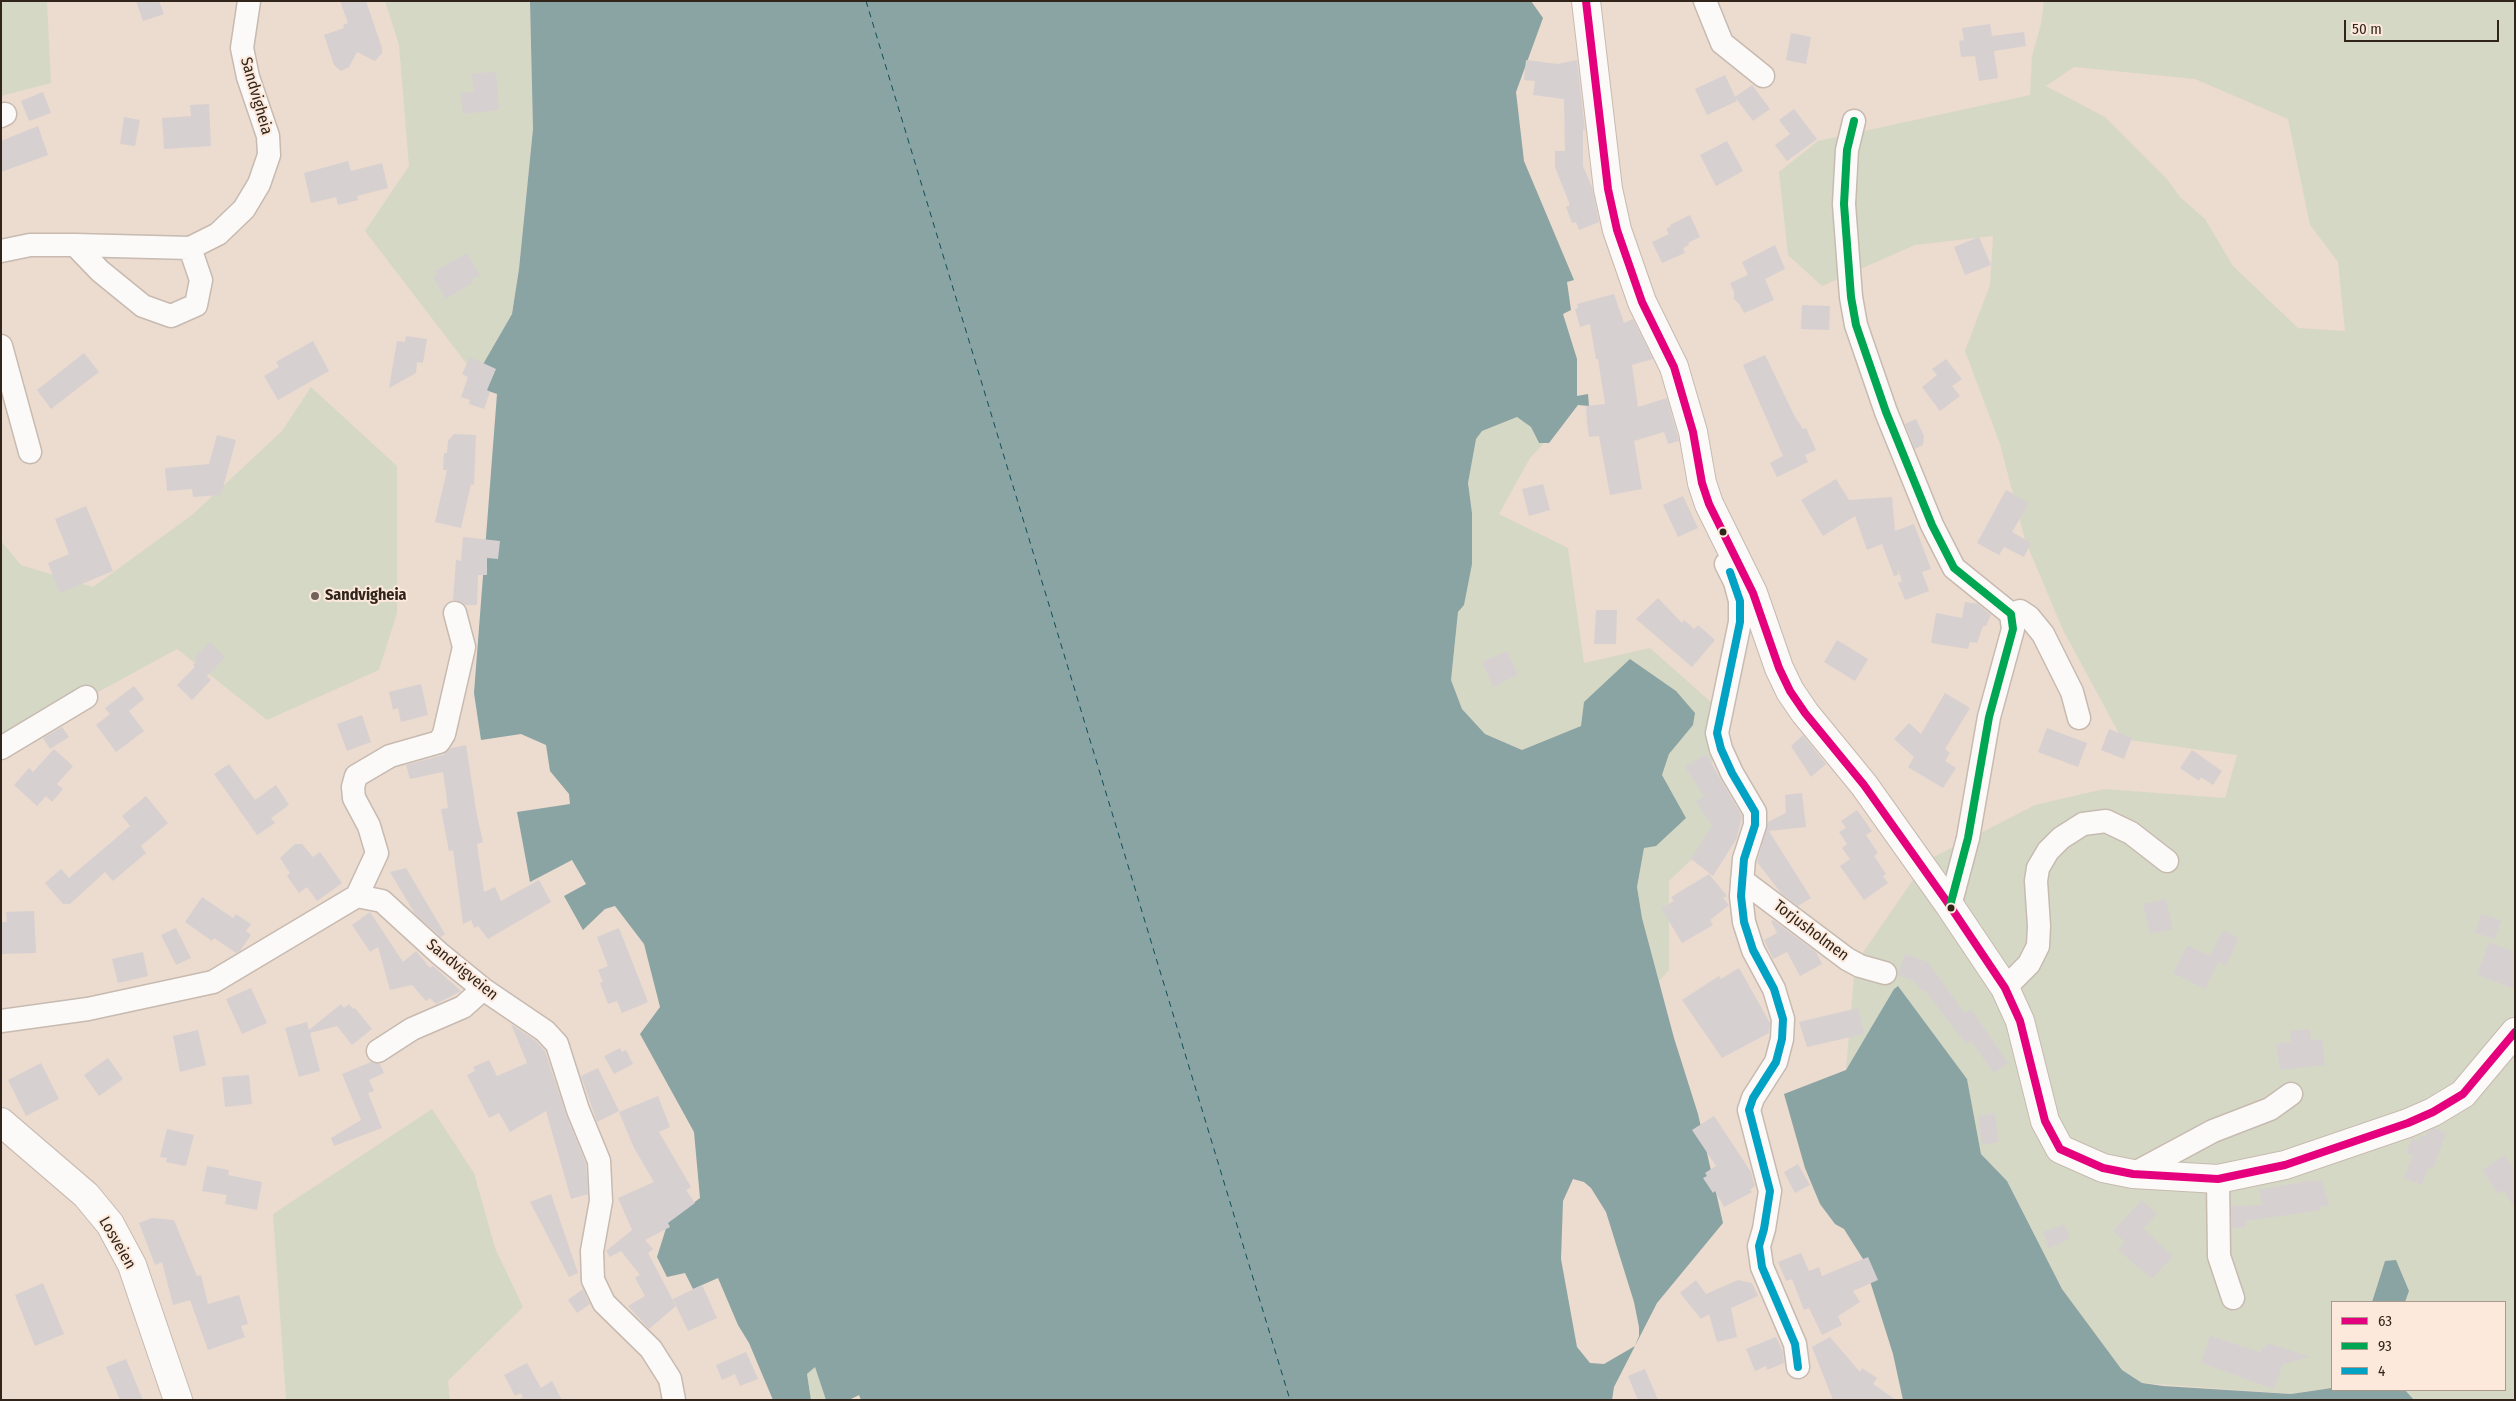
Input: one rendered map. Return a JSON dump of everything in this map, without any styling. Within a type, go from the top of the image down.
[{"type":"main road","points":[[1586,1],[1608,189],[1617,230],[1642,302],[1674,367],[1693,432],[1702,483],[1719,527],[1753,593],[1778,668],[1790,691],[1804,712],[1864,785],[1950,906],[2005,988],[2020,1021],[2046,1121],[2060,1149],[2103,1168],[2133,1174],[2218,1179],[2285,1165],[2408,1123],[2433,1112],[2463,1094],[2515,1032]]},
{"type":"main road","name":"Losveien","points":[[1,1122],[86,1194],[110,1224],[132,1265],[178,1400]]},
{"type":"street","name":"Sandvigheia","points":[[1,251],[30,245],[190,248],[218,234],[244,209],[259,184],[269,155],[268,136],[248,77],[242,48],[249,1]]},
{"type":"street","points":[[1705,1],[1722,43],[1763,76]]},
{"type":"street","points":[[1854,122],[1847,150],[1844,204],[1851,297],[1856,325],[1886,412],[1932,525],[1954,568],[2012,614],[2013,629],[1989,717],[1968,838],[1950,906]]},
{"type":"street","points":[[75,245],[100,272],[143,306],[171,316],[196,305],[201,280],[190,248]]},
{"type":"street","points":[[1,346],[30,452]]},
{"type":"street","points":[[1719,527],[1714,535],[1735,582],[1740,601],[1740,622],[1717,733],[1721,749],[1732,773],[1755,812],[1755,825],[1744,859],[1741,896],[1744,922],[1754,950],[1774,989],[1783,1019],[1782,1039],[1776,1062],[1753,1098],[1749,1110],[1770,1191],[1764,1229],[1758,1246],[1762,1267],[1795,1344],[1798,1367]]},
{"type":"street","points":[[2012,614],[2020,611],[2029,617],[2043,634],[2072,692],[2079,718]]},
{"type":"street","points":[[1,1021],[88,1009],[213,982],[357,896],[377,852],[369,826],[354,798],[353,787],[356,776],[368,767],[390,756],[439,742],[444,734],[464,647],[455,613]]},
{"type":"street","points":[[1,748],[86,697]]},
{"type":"street","points":[[2005,988],[2028,964],[2038,946],[2040,926],[2036,881],[2038,868],[2048,851],[2060,838],[2083,824],[2106,821],[2131,833],[2167,861]]},
{"type":"street","name":"Torjusholmen","points":[[1742,880],[1847,959],[1860,966],[1885,973]]},
{"type":"street","name":"Sandvigveien","points":[[357,896],[382,901],[440,954],[483,989],[544,1031],[556,1044],[578,1110],[599,1161],[601,1201],[592,1251],[593,1280],[604,1303],[651,1349],[670,1379],[674,1400]]},
{"type":"street","points":[[378,1051],[412,1029],[463,1007],[483,989]]},
{"type":"street","points":[[2133,1174],[2213,1131],[2270,1109],[2291,1094]]},
{"type":"street","points":[[2218,1179],[2219,1256],[2233,1298]]},
{"type":"green space","points":[[1,1],[47,1],[51,83],[1,96]]},
{"type":"green space","points":[[385,1],[530,1],[533,129],[519,269],[512,314],[476,376],[365,231],[409,166],[399,45]]},
{"type":"green space","points":[[2044,1],[2515,1],[2515,1400],[2414,1400],[2406,1391],[2506,1391],[2506,1301],[2405,1301],[2409,1291],[2385,1261],[2372,1301],[2331,1301],[2331,1388],[2291,1394],[2142,1383],[2122,1370],[2062,1289],[2007,1181],[1981,1154],[1967,1079],[1898,986],[1894,989],[1846,1070],[1855,964],[1926,861],[2035,805],[2104,789],[2225,798],[2237,755],[2122,739],[2063,630],[2025,540],[2000,444],[1965,351],[1990,285],[1993,236],[1915,245],[1822,286],[1788,255],[1779,172],[1818,141],[2030,95],[2032,56],[2041,24]],"holes":[[[2074,67],[2195,79],[2288,119],[2310,225],[2338,262],[2345,331],[2298,328],[2233,266],[2205,219],[2180,197],[2167,179],[2105,117],[2046,86]]]},
{"type":"green space","points":[[311,387],[397,466],[397,613],[379,670],[267,720],[177,649],[1,745],[1,541],[21,565],[93,587],[192,515],[282,431]]},
{"type":"green space","points":[[1517,417],[1531,427],[1538,442],[1544,443],[1530,458],[1499,514],[1568,548],[1584,663],[1650,648],[1712,703],[1713,839],[1669,881],[1669,970],[1659,981],[1642,918],[1637,887],[1644,848],[1686,818],[1662,775],[1669,754],[1693,725],[1584,702],[1581,726],[1522,750],[1485,734],[1462,709],[1451,680],[1458,612],[1464,605],[1472,513],[1468,483],[1475,439],[1482,431]]},
{"type":"green space","points":[[432,1109],[474,1173],[495,1248],[523,1307],[448,1381],[450,1400],[286,1400],[273,1214]]},
{"type":"green space","points":[[815,1367],[826,1400],[811,1400],[807,1374]]},
{"type":"water","points":[[530,1],[1531,1],[1543,18],[1516,92],[1524,161],[1574,280],[1567,282],[1571,310],[1563,314],[1577,359],[1577,396],[1588,394],[1589,406],[1578,405],[1549,443],[1539,443],[1531,427],[1517,417],[1482,431],[1476,439],[1468,483],[1472,513],[1472,564],[1464,605],[1458,612],[1451,680],[1462,709],[1485,734],[1522,750],[1581,726],[1584,702],[1630,659],[1676,691],[1695,713],[1693,725],[1669,754],[1662,775],[1686,818],[1656,846],[1644,848],[1637,887],[1642,918],[1674,1038],[1698,1114],[1723,1223],[1657,1303],[1635,1346],[1614,1387],[1612,1400],[861,1400],[859,1395],[849,1400],[826,1400],[815,1367],[807,1374],[811,1400],[773,1400],[749,1343],[738,1325],[718,1278],[693,1289],[685,1273],[667,1277],[657,1257],[668,1222],[700,1198],[694,1132],[640,1034],[660,1007],[644,944],[615,906],[605,909],[583,930],[564,896],[586,884],[572,860],[530,882],[517,812],[570,804],[569,794],[550,771],[546,745],[521,734],[481,740],[474,693],[497,394],[471,385],[512,314],[519,269],[533,129]],"holes":[[[1573,1179],[1584,1182],[1591,1188],[1606,1212],[1634,1302],[1639,1327],[1639,1336],[1635,1346],[1604,1364],[1590,1363],[1577,1347],[1561,1259],[1563,1201]]]},
{"type":"water","points":[[1898,986],[1967,1079],[1981,1154],[2007,1181],[2062,1289],[2122,1370],[2142,1383],[2163,1386],[2291,1394],[2331,1388],[2331,1391],[2406,1391],[2414,1400],[1903,1400],[1893,1354],[1863,1259],[1844,1229],[1835,1224],[1820,1204],[1805,1168],[1784,1094],[1846,1070],[1894,989]]},
{"type":"water","points":[[2396,1260],[2409,1291],[2405,1301],[2372,1301],[2385,1261]]},
{"type":"building","points":[[136,1],[159,1],[164,14],[143,21]]},
{"type":"building","points":[[340,1],[366,1],[382,48],[382,53],[375,61],[357,52],[349,67],[341,71],[334,65],[324,35],[344,28],[343,25],[348,23]]},
{"type":"building","points":[[1990,24],[1992,36],[2024,32],[2026,46],[1994,51],[1998,78],[1979,81],[1975,56],[1961,57],[1959,41],[1964,40],[1962,28]]},
{"type":"building","points":[[1791,33],[1811,37],[1806,64],[1786,60]]},
{"type":"building","points":[[1526,60],[1558,64],[1577,60],[1585,130],[1583,129],[1583,166],[1592,187],[1599,222],[1579,230],[1576,222],[1572,223],[1566,207],[1570,205],[1555,167],[1555,151],[1565,151],[1564,99],[1533,95],[1535,81],[1524,80]]},
{"type":"building","points":[[496,71],[499,110],[463,114],[460,93],[474,92],[472,74]]},
{"type":"building","points":[[1725,75],[1737,101],[1707,115],[1695,89]]},
{"type":"building","points":[[1752,85],[1770,109],[1753,121],[1735,97]]},
{"type":"building","points":[[43,92],[51,113],[29,121],[21,101]]},
{"type":"building","points":[[209,104],[211,146],[164,149],[162,118],[191,116],[190,105]]},
{"type":"building","points":[[1794,109],[1817,139],[1787,161],[1775,145],[1790,134],[1779,120]]},
{"type":"building","points":[[124,117],[140,120],[135,146],[120,144]]},
{"type":"building","points":[[38,126],[48,155],[1,172],[1,141]]},
{"type":"building","points":[[1727,141],[1743,171],[1716,186],[1700,155]]},
{"type":"building","points":[[348,161],[351,171],[382,163],[388,188],[357,196],[358,200],[338,205],[336,197],[311,203],[304,173]]},
{"type":"building","points":[[1690,215],[1700,237],[1683,248],[1685,253],[1662,263],[1652,242],[1669,234],[1666,229],[1670,225]]},
{"type":"building","points":[[1979,237],[1991,265],[1965,275],[1954,247]]},
{"type":"building","points":[[1775,245],[1785,269],[1765,279],[1774,300],[1744,313],[1734,299],[1734,292],[1730,283],[1748,275],[1742,262]]},
{"type":"building","points":[[467,253],[480,275],[471,280],[472,283],[446,299],[433,277],[437,274],[435,271]]},
{"type":"building","points":[[1614,294],[1624,323],[1633,319],[1653,359],[1632,365],[1638,407],[1667,398],[1679,441],[1668,444],[1664,432],[1634,441],[1642,489],[1610,495],[1599,436],[1589,437],[1587,423],[1586,406],[1605,404],[1598,359],[1596,359],[1590,324],[1580,327],[1575,309],[1578,308],[1577,304]]},
{"type":"building","points":[[1802,305],[1830,306],[1829,330],[1801,329]]},
{"type":"building","points":[[406,336],[427,339],[423,363],[417,362],[416,373],[389,388],[397,341],[405,342]]},
{"type":"building","points":[[313,341],[329,371],[278,400],[264,376],[279,367],[276,362]]},
{"type":"building","points":[[84,353],[99,372],[51,409],[37,390]]},
{"type":"building","points":[[1765,355],[1795,417],[1803,429],[1806,428],[1816,450],[1805,455],[1808,462],[1777,477],[1770,463],[1783,456],[1743,365]]},
{"type":"building","points":[[470,357],[496,369],[487,390],[490,392],[484,409],[469,404],[470,400],[461,397],[468,377],[462,374]]},
{"type":"building","points":[[1946,359],[1962,379],[1952,386],[1960,396],[1940,411],[1922,387],[1937,375],[1932,369]]},
{"type":"building","points":[[1916,419],[1924,436],[1923,445],[1915,449],[1905,424]]},
{"type":"building","points":[[454,434],[476,435],[474,485],[471,484],[461,528],[435,522],[447,470],[443,470],[444,453],[447,453],[448,441]]},
{"type":"building","points":[[217,435],[236,440],[221,495],[193,497],[192,489],[167,491],[165,468],[209,464]]},
{"type":"building","points":[[1836,479],[1849,500],[1892,497],[1895,531],[1914,524],[1931,569],[1922,572],[1929,591],[1905,600],[1898,583],[1902,581],[1898,570],[1898,575],[1894,576],[1882,544],[1867,550],[1855,516],[1823,536],[1801,500]]},
{"type":"building","points":[[1543,484],[1550,510],[1529,516],[1522,489]]},
{"type":"building","points":[[2006,490],[2029,503],[2012,532],[2031,543],[2024,557],[2004,547],[1999,555],[1977,543]]},
{"type":"building","points":[[1683,496],[1698,528],[1678,537],[1663,505]]},
{"type":"building","points":[[86,506],[113,571],[60,593],[48,563],[69,554],[55,519]]},
{"type":"building","points":[[463,537],[500,541],[498,559],[487,558],[487,575],[478,575],[477,605],[465,605],[453,600],[456,560],[461,561]]},
{"type":"building","points":[[1658,598],[1682,623],[1684,620],[1694,629],[1698,625],[1715,640],[1692,667],[1636,619]]},
{"type":"building","points":[[1965,602],[1978,604],[1991,615],[1986,626],[1983,626],[1977,643],[1970,642],[1968,649],[1931,643],[1936,613],[1962,618]]},
{"type":"building","points":[[1596,610],[1617,610],[1616,644],[1594,644]]},
{"type":"building","points":[[1837,640],[1868,659],[1855,681],[1824,662]]},
{"type":"building","points":[[210,642],[225,657],[207,676],[211,680],[192,700],[177,685],[195,667],[193,665],[197,661],[194,658]]},
{"type":"building","points":[[1507,651],[1518,675],[1493,687],[1482,662]]},
{"type":"building","points":[[421,684],[428,715],[401,722],[398,708],[393,710],[389,692]]},
{"type":"building","points":[[134,686],[144,699],[129,711],[144,731],[116,752],[96,725],[110,714],[105,708]]},
{"type":"building","points":[[1945,693],[1970,708],[1945,749],[1950,753],[1945,761],[1956,768],[1943,788],[1908,767],[1914,757],[1894,739],[1909,723],[1921,734]]},
{"type":"building","points":[[362,715],[371,742],[347,751],[337,724]]},
{"type":"building","points":[[62,727],[69,737],[50,749],[43,738]]},
{"type":"building","points":[[2047,728],[2087,743],[2078,767],[2038,752]]},
{"type":"building","points":[[2109,729],[2132,738],[2124,759],[2101,750]]},
{"type":"building","points":[[1803,735],[1826,764],[1811,777],[1791,746]]},
{"type":"building","points":[[466,745],[483,842],[477,844],[484,892],[495,887],[501,901],[539,880],[551,902],[488,939],[478,926],[474,928],[471,920],[463,924],[453,850],[449,851],[441,809],[448,808],[443,772],[410,779],[406,765],[443,755],[451,748]]},
{"type":"building","points":[[54,749],[73,766],[57,784],[63,789],[52,802],[46,796],[37,806],[14,785],[29,768],[33,772]]},
{"type":"building","points":[[2192,750],[2222,771],[2213,785],[2201,777],[2199,781],[2180,768]]},
{"type":"building","points":[[1706,754],[1742,816],[1737,838],[1713,876],[1691,859],[1712,826],[1696,802],[1704,796],[1685,767]]},
{"type":"building","points":[[229,764],[255,800],[276,785],[289,805],[271,818],[275,823],[257,835],[214,774]]},
{"type":"building","points":[[1802,793],[1806,827],[1769,831],[1811,898],[1798,906],[1781,893],[1757,862],[1768,822],[1786,813],[1785,795]]},
{"type":"building","points":[[146,796],[168,823],[141,846],[146,853],[113,881],[105,872],[70,904],[63,904],[45,883],[61,869],[69,878],[115,839],[130,826],[122,816]]},
{"type":"building","points":[[1857,810],[1872,831],[1866,835],[1878,853],[1874,856],[1886,874],[1883,876],[1888,883],[1864,900],[1840,866],[1850,859],[1842,848],[1847,844],[1839,832],[1846,828],[1841,821]]},
{"type":"building","points":[[295,844],[302,844],[313,857],[320,852],[342,883],[317,901],[307,887],[299,893],[287,876],[290,873],[280,858]]},
{"type":"building","points":[[406,868],[445,934],[441,937],[415,914],[390,872]]},
{"type":"building","points":[[1709,874],[1727,896],[1723,898],[1729,905],[1710,920],[1713,925],[1682,943],[1661,908],[1674,901],[1671,897]]},
{"type":"building","points":[[202,897],[233,918],[236,914],[251,924],[246,931],[251,935],[240,951],[236,953],[214,938],[212,941],[185,922]]},
{"type":"building","points":[[2166,899],[2173,929],[2150,934],[2143,904]]},
{"type":"building","points":[[34,911],[36,953],[1,954],[1,922],[7,922],[6,912]]},
{"type":"building","points":[[370,912],[403,962],[416,951],[430,968],[433,966],[461,991],[436,1004],[430,998],[426,1001],[412,985],[390,990],[378,947],[370,952],[352,925]]},
{"type":"building","points":[[2481,914],[2501,920],[2495,939],[2475,933]]},
{"type":"building","points":[[1773,920],[1816,952],[1822,964],[1800,976],[1787,952],[1773,959],[1764,940],[1777,933],[1771,921]]},
{"type":"building","points":[[176,928],[191,958],[176,965],[161,935]]},
{"type":"building","points":[[619,928],[648,1002],[622,1013],[617,1001],[608,1004],[600,983],[603,982],[598,970],[608,966],[597,937]]},
{"type":"building","points":[[2223,930],[2239,938],[2226,966],[2218,962],[2205,989],[2173,973],[2187,945],[2210,956]]},
{"type":"building","points":[[2489,942],[2515,952],[2515,989],[2477,975]]},
{"type":"building","points":[[143,952],[148,976],[118,983],[112,959]]},
{"type":"building","points":[[1905,954],[1928,962],[1965,1014],[1971,1009],[2008,1063],[1994,1073],[1971,1041],[1966,1044],[1924,989],[1922,991],[1914,981],[1898,975]]},
{"type":"building","points":[[1739,968],[1770,1023],[1769,1033],[1722,1058],[1682,1000],[1719,976],[1721,979]]},
{"type":"building","points":[[251,988],[267,1023],[242,1034],[226,999]]},
{"type":"building","points":[[341,1004],[344,1008],[349,1004],[353,1009],[355,1008],[372,1029],[352,1045],[337,1026],[310,1033],[320,1071],[299,1077],[285,1028],[307,1022],[309,1030]]},
{"type":"building","points":[[1858,1008],[1864,1034],[1807,1047],[1799,1022]]},
{"type":"building","points":[[511,1024],[536,1041],[545,1051],[566,1114],[586,1164],[588,1194],[571,1199],[546,1111],[510,1132],[499,1113],[489,1118],[467,1075],[475,1071],[473,1067],[489,1060],[497,1076],[527,1063]]},
{"type":"building","points":[[2310,1029],[2311,1040],[2322,1039],[2325,1065],[2280,1070],[2276,1044],[2291,1042],[2290,1031]]},
{"type":"building","points":[[198,1030],[206,1065],[180,1072],[173,1036]]},
{"type":"building","points":[[620,1048],[622,1052],[626,1050],[633,1064],[614,1074],[604,1056]]},
{"type":"building","points":[[108,1058],[123,1079],[99,1096],[84,1075]]},
{"type":"building","points":[[371,1062],[380,1064],[384,1073],[369,1080],[374,1091],[368,1093],[382,1128],[334,1146],[331,1138],[361,1120],[342,1074]]},
{"type":"building","points":[[41,1063],[59,1099],[26,1116],[8,1080]]},
{"type":"building","points":[[598,1068],[619,1111],[597,1122],[581,1076]]},
{"type":"building","points":[[249,1075],[252,1104],[225,1107],[222,1077]]},
{"type":"building","points":[[658,1096],[670,1127],[659,1132],[691,1187],[686,1190],[695,1203],[668,1223],[670,1227],[645,1240],[653,1249],[648,1253],[676,1306],[649,1329],[628,1306],[645,1296],[635,1278],[640,1275],[621,1251],[610,1257],[606,1251],[632,1230],[618,1198],[654,1182],[634,1148],[619,1112]]},
{"type":"building","points":[[1995,1113],[1999,1142],[1982,1145],[1978,1116]]},
{"type":"building","points":[[1714,1116],[1751,1172],[1755,1186],[1750,1190],[1752,1192],[1724,1207],[1715,1191],[1713,1193],[1703,1178],[1707,1176],[1705,1173],[1716,1166],[1692,1130]]},
{"type":"building","points":[[2434,1128],[2446,1133],[2433,1169],[2429,1167],[2422,1185],[2404,1178],[2413,1155],[2406,1153],[2412,1138],[2418,1141],[2421,1135],[2425,1137],[2427,1132]]},
{"type":"building","points":[[167,1129],[194,1135],[186,1166],[166,1162],[167,1158],[160,1157]]},
{"type":"building","points":[[2505,1155],[2515,1171],[2515,1208],[2503,1190],[2498,1194],[2482,1170]]},
{"type":"building","points":[[1798,1164],[1810,1185],[1795,1193],[1784,1172]]},
{"type":"building","points":[[207,1166],[229,1170],[228,1175],[262,1182],[257,1210],[225,1204],[227,1195],[202,1191]]},
{"type":"building","points":[[2313,1180],[2313,1182],[2322,1180],[2329,1205],[2320,1207],[2321,1210],[2246,1221],[2246,1227],[2232,1228],[2231,1206],[2262,1205],[2259,1190]]},
{"type":"building","points":[[551,1194],[578,1273],[569,1277],[530,1202]]},
{"type":"building","points":[[2142,1200],[2157,1214],[2143,1229],[2173,1256],[2152,1279],[2118,1250],[2125,1242],[2113,1231]]},
{"type":"building","points":[[152,1218],[174,1220],[197,1276],[201,1275],[208,1304],[239,1295],[248,1324],[241,1326],[245,1337],[208,1350],[190,1300],[173,1305],[162,1262],[155,1265],[139,1223]]},
{"type":"building","points":[[2064,1224],[2070,1239],[2049,1248],[2043,1232]]},
{"type":"building","points":[[1801,1253],[1809,1271],[1819,1267],[1822,1276],[1868,1257],[1878,1280],[1853,1291],[1860,1302],[1838,1316],[1842,1325],[1822,1335],[1809,1308],[1804,1310],[1792,1279],[1786,1281],[1778,1262]]},
{"type":"building","points":[[1696,1280],[1706,1294],[1738,1280],[1752,1283],[1758,1296],[1731,1308],[1737,1337],[1717,1342],[1709,1314],[1701,1319],[1680,1293]]},
{"type":"building","points":[[43,1283],[64,1334],[35,1346],[15,1295]]},
{"type":"building","points":[[702,1285],[717,1318],[688,1331],[673,1299]]},
{"type":"building","points":[[583,1289],[590,1304],[577,1313],[568,1300]]},
{"type":"building","points":[[2210,1336],[2260,1352],[2268,1343],[2310,1357],[2283,1364],[2274,1389],[2201,1363]]},
{"type":"building","points":[[1776,1337],[1783,1352],[1784,1363],[1767,1370],[1766,1366],[1755,1371],[1746,1349]]},
{"type":"building","points":[[1830,1337],[1860,1372],[1862,1368],[1877,1378],[1873,1384],[1896,1400],[1833,1400],[1812,1347]]},
{"type":"building","points":[[746,1352],[758,1379],[740,1386],[735,1374],[722,1380],[716,1365]]},
{"type":"building","points":[[126,1359],[143,1400],[120,1400],[106,1367]]},
{"type":"building","points":[[527,1363],[541,1388],[552,1381],[562,1400],[518,1400],[523,1397],[521,1393],[515,1396],[504,1375]]},
{"type":"building","points":[[1645,1369],[1658,1400],[1638,1400],[1628,1376]]},
{"type":"ferry route","points":[[866,1],[1290,1400]]},
{"type":"transit line","name":"63","points":[[1586,1],[1608,189],[1617,230],[1642,302],[1674,367],[1693,432],[1702,483],[1709,504],[1753,593],[1779,668],[1790,691],[1805,713],[1864,785],[1950,906],[2005,988],[2020,1021],[2045,1121],[2060,1149],[2103,1168],[2133,1174],[2218,1179],[2285,1165],[2408,1123],[2433,1112],[2463,1094],[2515,1032]]},
{"type":"transit line","name":"93","points":[[1854,121],[1847,150],[1844,204],[1851,297],[1856,325],[1886,412],[1932,525],[1954,568],[2011,614],[2013,629],[1989,717],[1968,838],[1950,906]]},
{"type":"transit line","name":"4","points":[[1730,572],[1740,601],[1740,622],[1717,733],[1721,749],[1732,773],[1755,812],[1755,825],[1744,859],[1741,896],[1744,922],[1753,950],[1774,989],[1783,1019],[1782,1039],[1776,1062],[1753,1098],[1749,1110],[1770,1191],[1764,1229],[1759,1246],[1762,1267],[1795,1344],[1798,1367]]},
{"type":"place","name":"Sandvigheia","points":[[315,596]]}]
